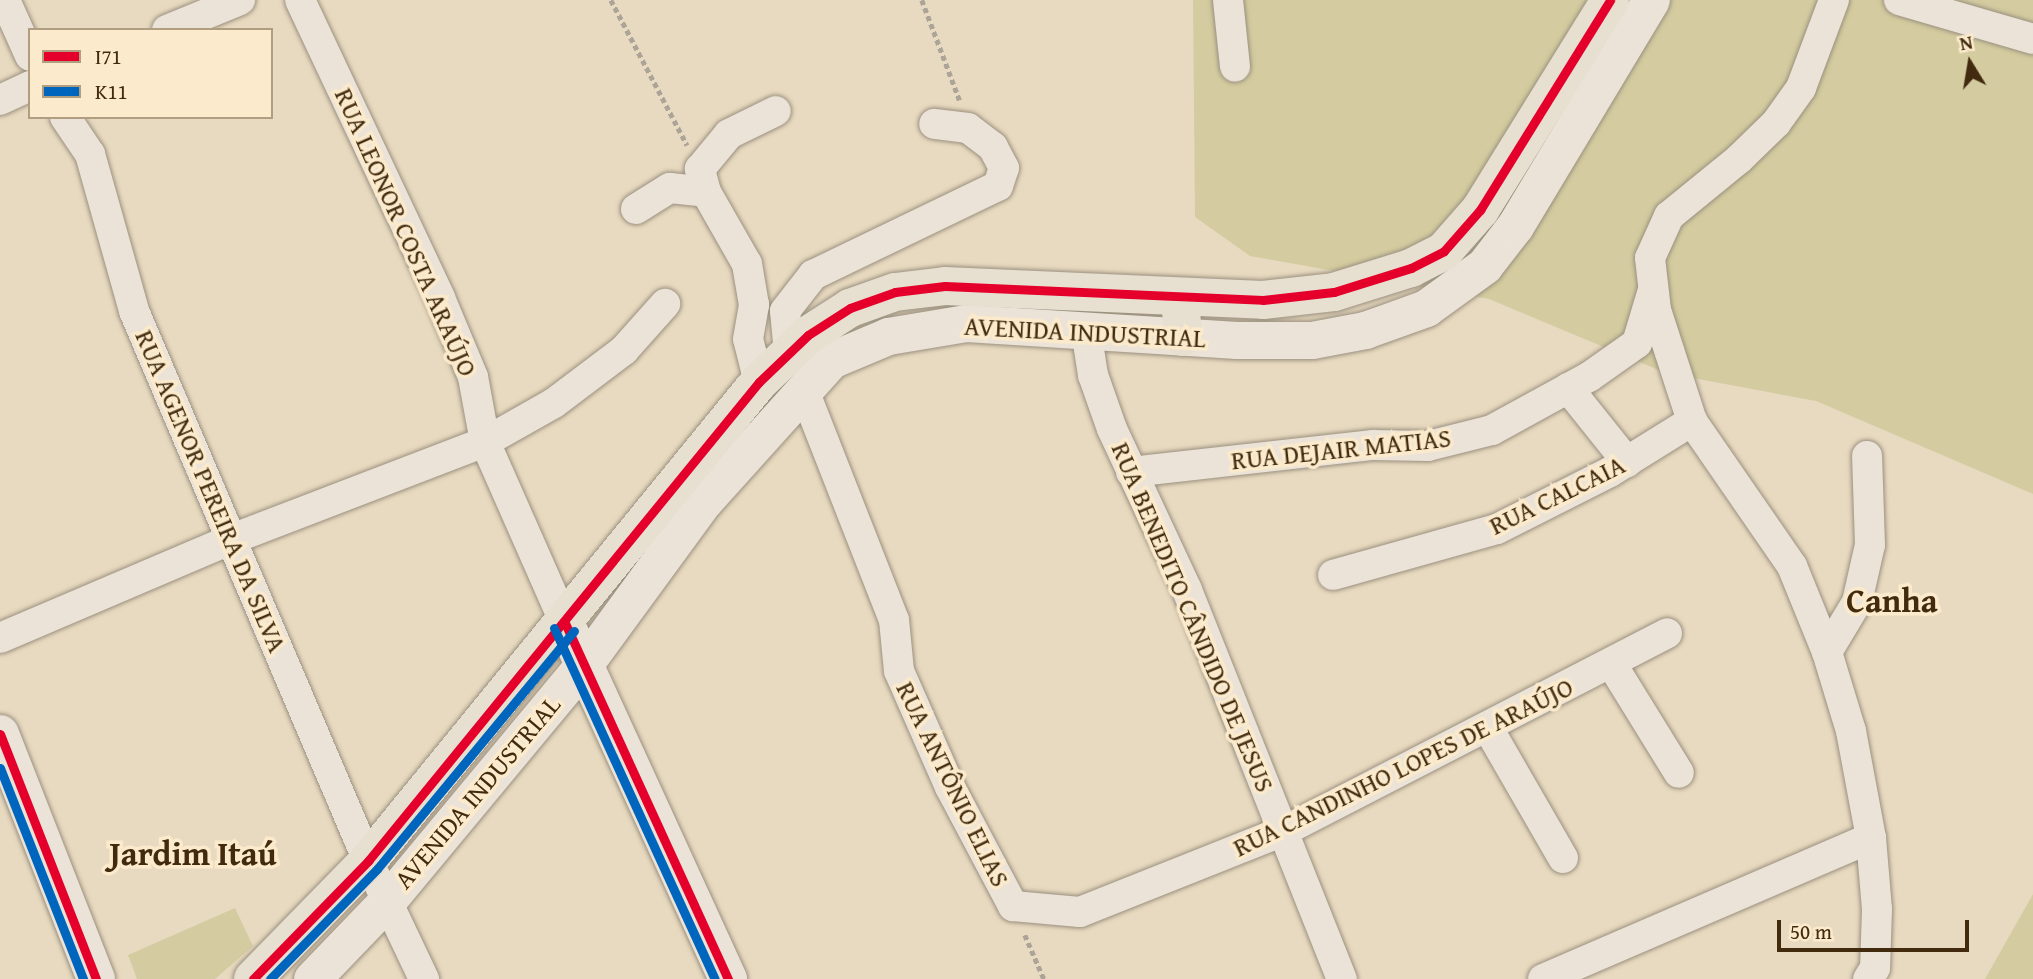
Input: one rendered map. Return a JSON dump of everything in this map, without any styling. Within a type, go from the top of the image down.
[{"type":"main road","name":"AVENIDA INDUSTRIAL","points":[[253,979],[368,861],[759,382],[789,353],[850,308],[895,292],[945,286],[1180,297],[1304,298],[1369,284],[1444,251],[1480,210],[1610,0]]},
{"type":"main road","points":[[1180,297],[1182,337]]},
{"type":"main road","points":[[565,622],[586,662],[728,979]]},
{"type":"main road","points":[[0,734],[96,979]]},
{"type":"street","points":[[5,0],[28,52]]},
{"type":"street","points":[[172,28],[240,0]]},
{"type":"street","name":"RUA LEONOR COSTA ARAÚJO","points":[[300,0],[454,331],[473,377],[485,442],[565,622]]},
{"type":"street","points":[[1228,0],[1235,67]]},
{"type":"street","name":"AVENIDA INDUSTRIAL","points":[[312,979],[389,899],[586,662],[704,500],[831,360],[888,336],[966,323],[1182,337],[1312,340],[1395,320],[1452,292],[1483,266],[1515,226],[1651,0]]},
{"type":"street","points":[[1834,0],[1801,88],[1776,123],[1669,216],[1650,258],[1656,310],[1692,421],[1792,566],[1827,652],[1851,731],[1871,838],[1877,909],[1875,968],[1868,979]]},
{"type":"street","points":[[1899,0],[2033,39]]},
{"type":"street","points":[[0,100],[28,87]]},
{"type":"street","points":[[636,209],[670,188],[703,180],[729,134],[776,111]]},
{"type":"street","name":"RUA AGENOR PEREIRA DA SILVA","points":[[66,119],[90,154],[134,311],[368,861],[389,899],[424,979]]},
{"type":"street","points":[[789,353],[785,312],[813,275],[998,187],[1004,168],[993,146],[972,131],[934,124]]},
{"type":"street","points":[[703,180],[747,264],[754,305],[748,339],[759,382]]},
{"type":"street","name":"RUA DEJAIR MATIAS","points":[[1131,472],[1373,445],[1428,446],[1492,430],[1568,388],[1637,343],[1654,289]]},
{"type":"street","points":[[0,638],[232,539],[485,442],[554,403],[624,350],[665,304]]},
{"type":"street","name":"RUA BENEDITO CÂNDIDO DE JESUS","points":[[1086,330],[1093,375],[1131,472],[1186,590],[1342,979]]},
{"type":"street","name":"RUA ANTÔNIO ELIAS","points":[[803,388],[894,620],[899,671],[950,787],[1013,906]]},
{"type":"street","points":[[1568,388],[1627,462]]},
{"type":"street","name":"RUA CALCAIA","points":[[1333,575],[1497,529],[1627,462],[1692,421]]},
{"type":"street","points":[[1827,652],[1857,602],[1870,545],[1867,456]]},
{"type":"street","name":"RUA CANDINHO LOPES DE ARAÚJO","points":[[1013,906],[1080,912],[1284,831],[1488,728],[1667,633]]},
{"type":"street","points":[[1611,663],[1679,773]]},
{"type":"street","points":[[1488,728],[1563,858]]},
{"type":"street","points":[[1543,979],[1871,838]]},
{"type":"path","points":[[611,0],[703,180]]},
{"type":"path","points":[[922,0],[972,131]]},
{"type":"path","name":"RUA ANTÔNIO ELIAS","points":[[1013,906],[1044,979]]},
{"type":"shaded area","points":[[1193,0],[2033,0],[2033,494],[1816,401],[1666,373],[1489,299],[1250,256],[1195,217]]},
{"type":"shaded area","points":[[2033,894],[2033,979],[1985,979]]},
{"type":"shaded area","points":[[235,908],[253,946],[215,979],[137,979],[128,955]]},
{"type":"transit line","name":"I71","points":[[253,979],[368,861],[759,382],[808,335],[850,308],[895,292],[945,286],[1263,300],[1334,292],[1411,268],[1444,251],[1480,210],[1610,0]]},
{"type":"transit line","name":"I71","points":[[565,623],[728,979]]},
{"type":"transit line","name":"K11","points":[[554,628],[715,979]]},
{"type":"transit line","name":"K11","points":[[270,979],[377,869],[574,631]]},
{"type":"transit line","name":"I71","points":[[0,734],[96,979]]},
{"type":"transit line","name":"K11","points":[[0,768],[83,979]]},
{"type":"district","name":"Canha","points":[[1892,601]]},
{"type":"district","name":"Jardim Itaú","points":[[193,854]]}]
